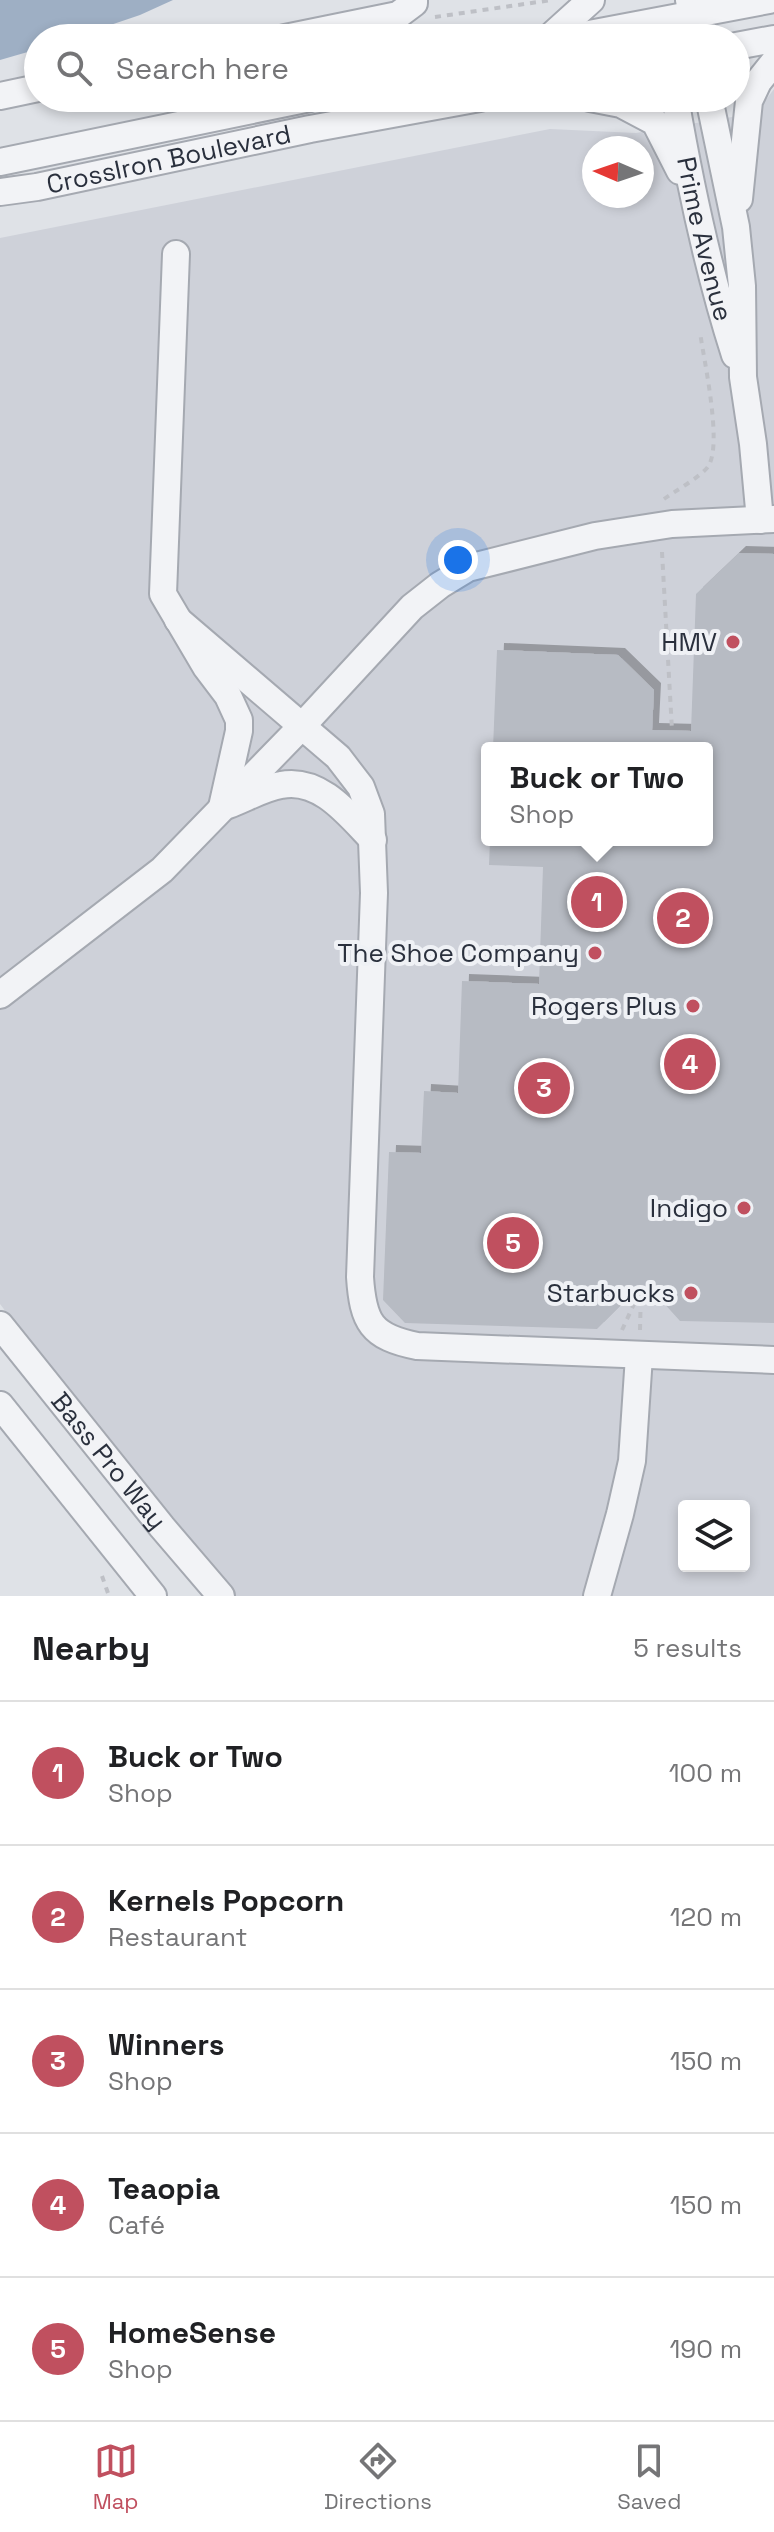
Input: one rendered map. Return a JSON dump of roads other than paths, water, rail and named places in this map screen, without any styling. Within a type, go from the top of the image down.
[{"type":"street","points":[[564,24],[591,0]]},
{"type":"street","points":[[634,24],[693,17],[769,0]]},
{"type":"street","points":[[354,24],[398,15],[414,3],[424,9]]},
{"type":"street","points":[[750,43],[774,39]]},
{"type":"street","points":[[750,99],[758,82],[774,62]]},
{"type":"street","points":[[0,96],[24,91]]},
{"type":"street","name":"CrossIron Boulevard","points":[[0,162],[242,112]]},
{"type":"street","name":"CrossIron Boulevard","points":[[0,192],[403,112]]},
{"type":"street","points":[[636,112],[655,122],[692,194]]},
{"type":"street","name":"Prime Avenue","points":[[677,112],[692,194],[717,300],[743,377]]},
{"type":"street","name":"Prime Avenue","points":[[712,112],[736,227],[742,286],[743,377],[767,520]]},
{"type":"street","points":[[736,227],[748,112]]},
{"type":"street","points":[[176,254],[163,594],[206,667],[228,696],[239,720],[221,808]]},
{"type":"street","points":[[0,995],[162,870],[412,607],[440,585],[468,568],[595,536],[660,526],[767,520]]},
{"type":"street","points":[[178,620],[345,765],[361,787],[371,814],[374,893],[360,1277],[366,1319],[386,1337],[417,1346],[774,1360]]},
{"type":"street","points":[[221,808],[282,784],[310,787],[338,804],[373,840]]},
{"type":"street","points":[[0,985],[25,976]]},
{"type":"street","name":"Bass Pro Way","points":[[0,1325],[221,1596]]},
{"type":"street","points":[[597,1596],[632,1461],[639,1356]]},
{"type":"street","name":"Bass Pro Way","points":[[0,1405],[153,1596]]},
{"type":"water","points":[[0,0],[173,0],[113,24],[24,24],[24,53],[0,60]]},
{"type":"place","name":"HMV","points":[[733,642]]},
{"type":"place","name":"Buck or Two","points":[[597,902]]},
{"type":"place","name":"Kernels Popcorn","points":[[683,918]]},
{"type":"place","name":"The Shoe Company","points":[[595,953]]},
{"type":"place","name":"Rogers Plus","points":[[693,1006]]},
{"type":"place","name":"Teaopia","points":[[690,1064]]},
{"type":"place","name":"Winners","points":[[544,1088]]},
{"type":"place","name":"Indigo","points":[[744,1208]]},
{"type":"place","name":"HomeSense","points":[[513,1243]]},
{"type":"place","name":"Starbucks","points":[[691,1293]]}]
